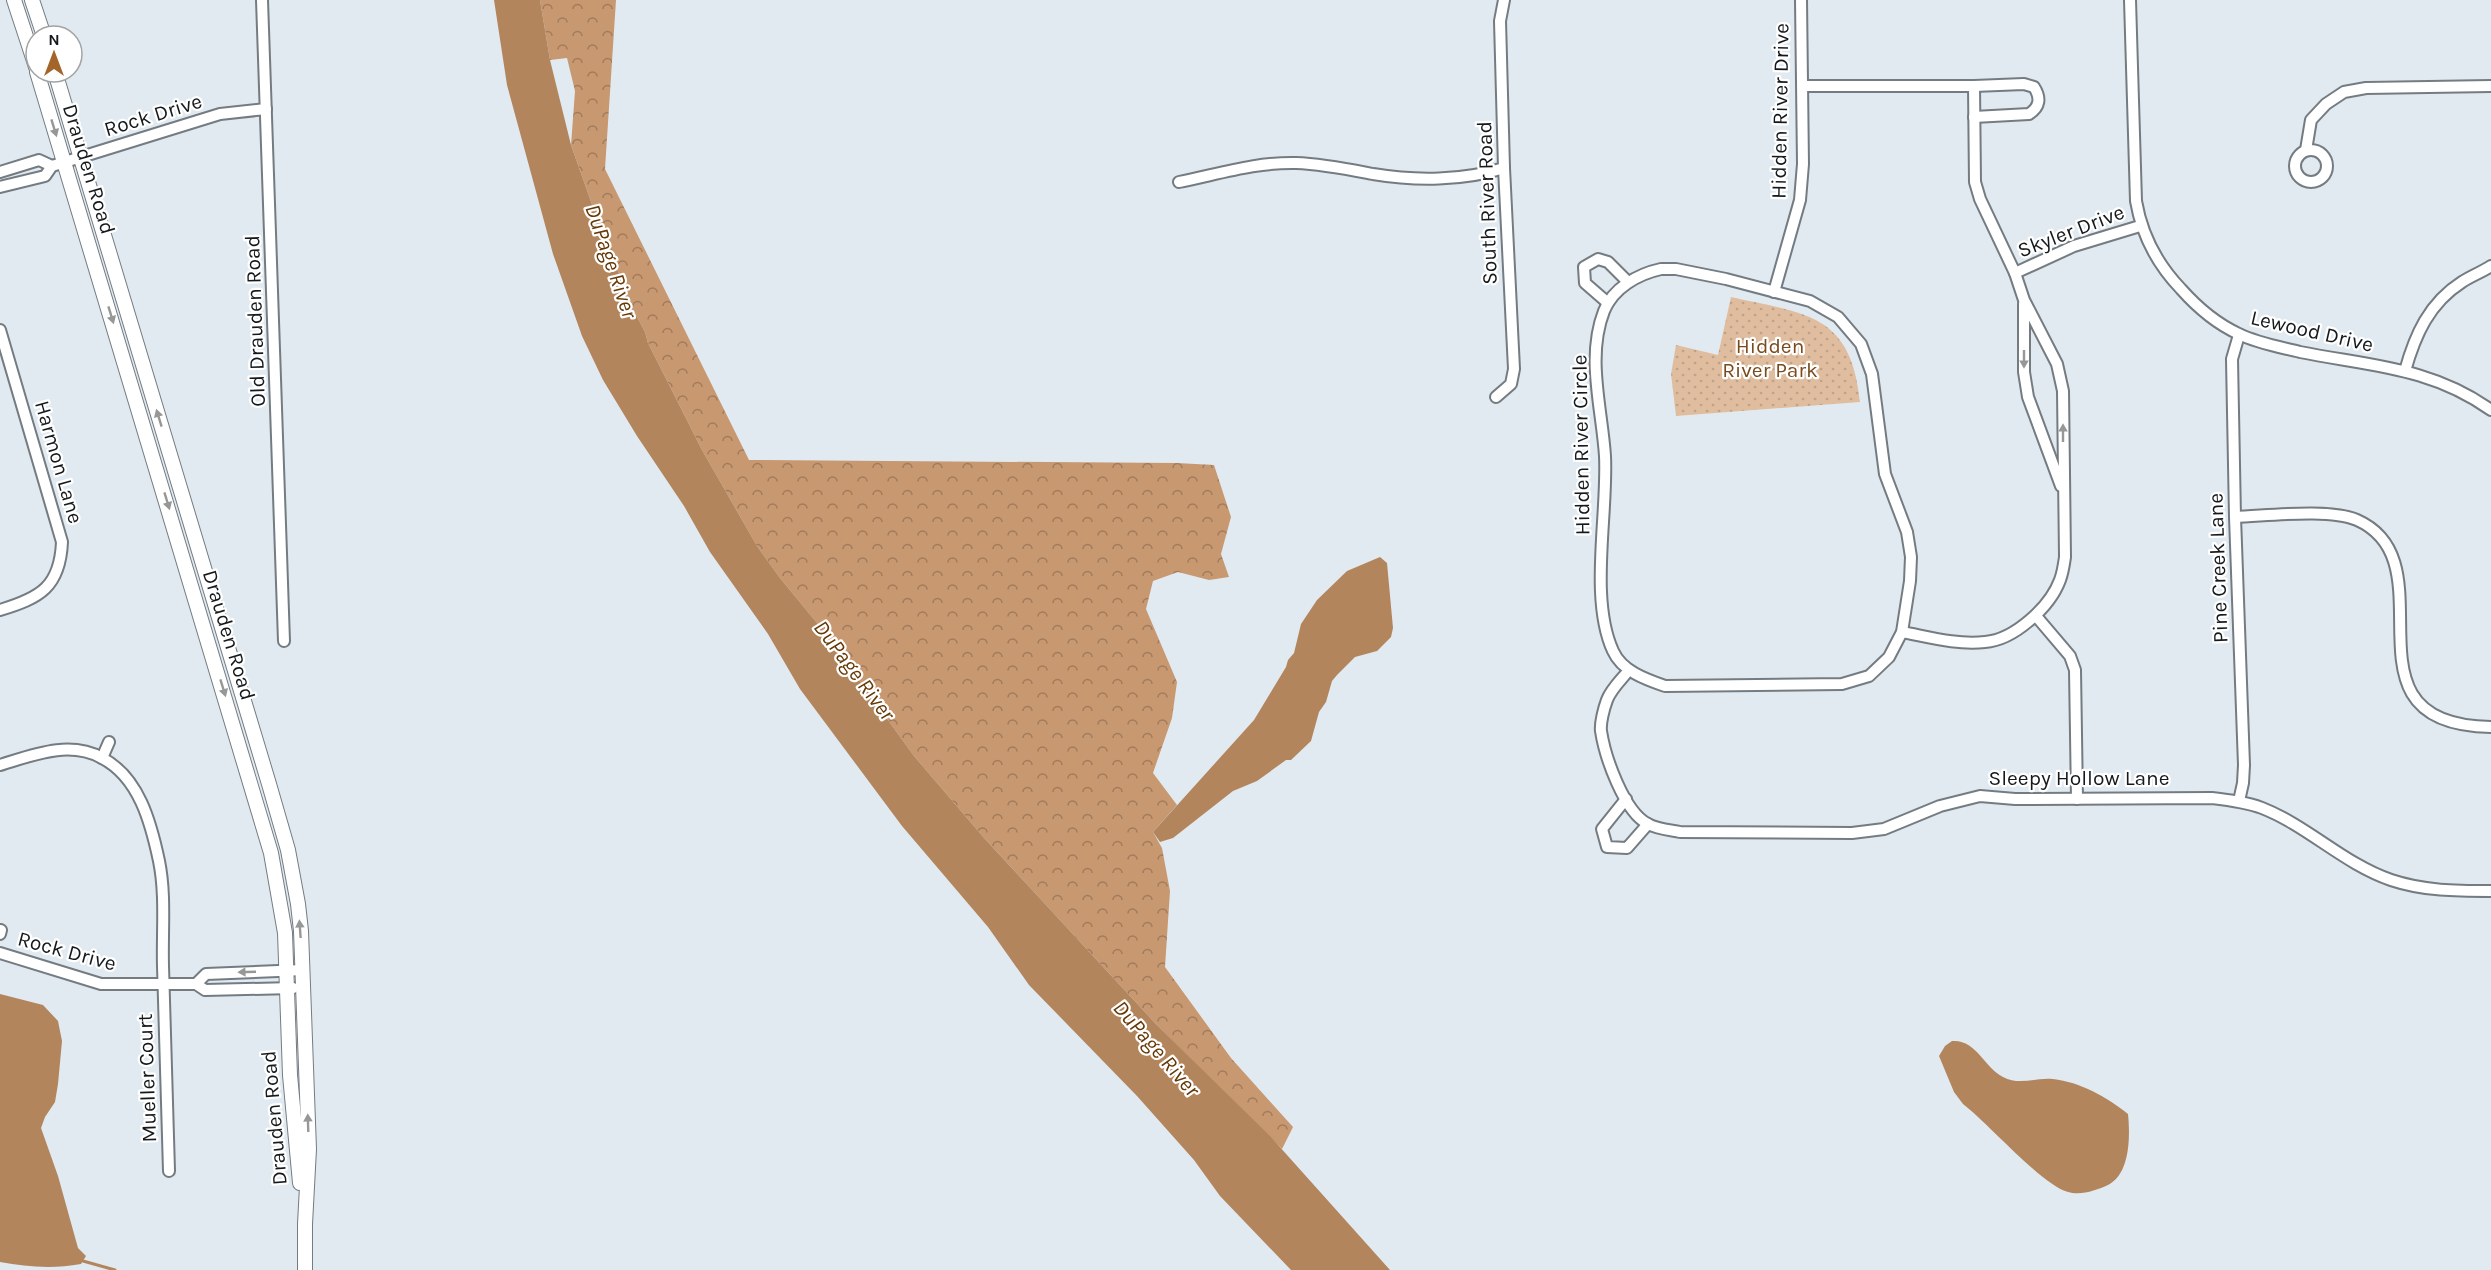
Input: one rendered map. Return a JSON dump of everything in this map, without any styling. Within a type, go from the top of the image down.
[{"type":"street","points":[[14,0],[24,31]]},
{"type":"street","points":[[32,0],[40,24]]},
{"type":"street","name":"Old Drauden Road","points":[[262,0],[284,641]]},
{"type":"street","name":"South River Road","points":[[1496,397],[1511,384],[1514,369],[1504,168],[1500,21],[1504,0]]},
{"type":"street","name":"Hidden River Drive","points":[[1774,291],[1800,200],[1803,86],[1801,0]]},
{"type":"street","name":"Lewood Drive","points":[[2130,0],[2134,179],[2140,226],[2152,251],[2172,280],[2191,300],[2239,334],[2284,348],[2404,371],[2440,381],[2470,395],[2491,410]]},
{"type":"street","name":"Drauden Road","points":[[40,84],[58,164],[264,824],[278,883],[285,933],[290,1075],[305,1224]]},
{"type":"street","name":"Drauden Road","points":[[59,84],[288,850],[298,904],[303,970],[309,1149],[305,1270]]},
{"type":"street","points":[[1803,86],[2024,84],[2034,87],[2039,95],[2036,110],[2029,114],[1974,117]]},
{"type":"street","points":[[1902,632],[1954,642],[1987,642],[2017,630],[2036,616],[2060,581],[2066,557],[2063,492],[2063,391],[2057,364],[2024,300],[2015,273],[1980,199],[1975,182],[1974,86]]},
{"type":"street","points":[[2306,150],[2311,120],[2326,104],[2344,92],[2366,88],[2491,86]]},
{"type":"street","name":"Rock Drive","points":[[0,187],[45,176],[58,164],[220,114],[266,109]]},
{"type":"street","name":"Rock Drive","points":[[0,172],[39,160],[58,164]]},
{"type":"street","points":[[1179,182],[1250,165],[1279,163],[1332,165],[1409,179],[1480,175],[1504,168]]},
{"type":"street","name":"Skyler Drive","points":[[2015,273],[2074,246],[2140,226]]},
{"type":"street","points":[[1608,303],[1585,283],[1584,267],[1598,259],[1608,262],[1628,282]]},
{"type":"street","points":[[2404,371],[2413,342],[2421,326],[2442,297],[2462,282],[2491,266]]},
{"type":"street","name":"Hidden River Circle","points":[[1676,268],[1774,291],[1810,302],[1838,317],[1861,344],[1872,374],[1886,474],[1908,532],[1911,557],[1902,632],[1889,657],[1869,676],[1842,684],[1665,686],[1629,670],[1613,653],[1602,617],[1605,457],[1596,368],[1599,332],[1608,303],[1628,282],[1636,276],[1652,271],[1676,268]]},
{"type":"street","points":[[2024,300],[2024,372],[2028,397],[2063,492]]},
{"type":"street","name":"Harmon Lane","points":[[0,330],[62,542],[60,576],[36,597],[0,610]]},
{"type":"street","name":"Pine Creek Lane","points":[[2239,334],[2232,359],[2244,765],[2239,801]]},
{"type":"street","points":[[2235,517],[2331,514],[2358,520],[2375,531],[2388,546],[2398,570],[2400,657],[2404,677],[2413,694],[2426,710],[2443,722],[2464,726],[2491,727]]},
{"type":"street","points":[[2036,616],[2070,656],[2075,670],[2077,799]]},
{"type":"street","points":[[1626,799],[1602,829],[1607,847],[1627,848],[1648,824],[1626,799],[1612,770],[1601,729],[1607,699],[1629,670]]},
{"type":"street","points":[[0,765],[60,750],[84,752],[102,758],[109,742]]},
{"type":"street","name":"Mueller Court","points":[[102,758],[123,773],[138,793],[161,871],[169,1171]]},
{"type":"street","name":"Sleepy Hollow Lane","points":[[1648,824],[1680,832],[1852,833],[1884,829],[1940,806],[1980,796],[2077,799],[2212,798],[2239,801],[2263,809],[2362,867],[2389,879],[2414,887],[2444,891],[2491,891]]},
{"type":"street","name":"Rock Drive","points":[[0,953],[101,984],[196,984],[205,990],[303,988]]},
{"type":"street","name":"Rock Drive","points":[[196,984],[206,974],[303,970]]},
{"type":"green space","points":[[540,0],[616,0],[605,169],[749,460],[1214,465],[1231,517],[1221,554],[1229,577],[1209,580],[1178,572],[1153,581],[1146,609],[1177,682],[1172,718],[1153,773],[1177,805],[1153,832],[1162,848],[1170,891],[1165,967],[1231,1058],[1293,1127],[1282,1149],[1155,1023],[985,839],[914,756],[822,629],[757,546],[702,450],[648,343],[600,227],[571,145],[575,91],[567,58],[550,60]]},
{"type":"green space","name":"Hidden River Park","points":[[1731,297],[1802,314],[1820,322],[1835,334],[1847,350],[1855,373],[1860,402],[1676,416],[1671,374],[1676,345],[1718,355]]},
{"type":"water","name":"DuPage River","points":[[494,0],[540,0],[550,60],[571,145],[600,227],[648,343],[702,450],[757,546],[822,629],[914,756],[985,839],[1155,1023],[1270,1136],[1390,1270],[1291,1270],[1220,1196],[1194,1160],[1137,1096],[1029,985],[988,927],[902,826],[800,689],[768,634],[710,552],[684,506],[637,436],[603,380],[582,336],[553,254],[507,85]]},
{"type":"water","points":[[1380,557],[1387,563],[1393,628],[1391,637],[1377,651],[1355,657],[1332,681],[1326,702],[1319,712],[1311,741],[1291,760],[1286,760],[1257,781],[1233,791],[1173,838],[1160,842],[1153,832],[1254,720],[1294,653],[1301,624],[1317,600],[1347,571]]},
{"type":"water","points":[[0,994],[43,1005],[58,1021],[62,1041],[58,1084],[55,1102],[41,1128],[58,1176],[78,1248],[86,1256],[81,1264],[40,1267],[0,1262]]},
{"type":"water","points":[[1952,1041],[1967,1044],[1996,1072],[2009,1080],[2053,1079],[2073,1083],[2102,1096],[2128,1114],[2127,1153],[2125,1163],[2116,1180],[2094,1190],[2073,1193],[2057,1187],[2044,1178],[1963,1104],[1954,1092],[1939,1056],[1945,1046]]},
{"type":"waterway","points":[[83,1261],[115,1270]]}]
